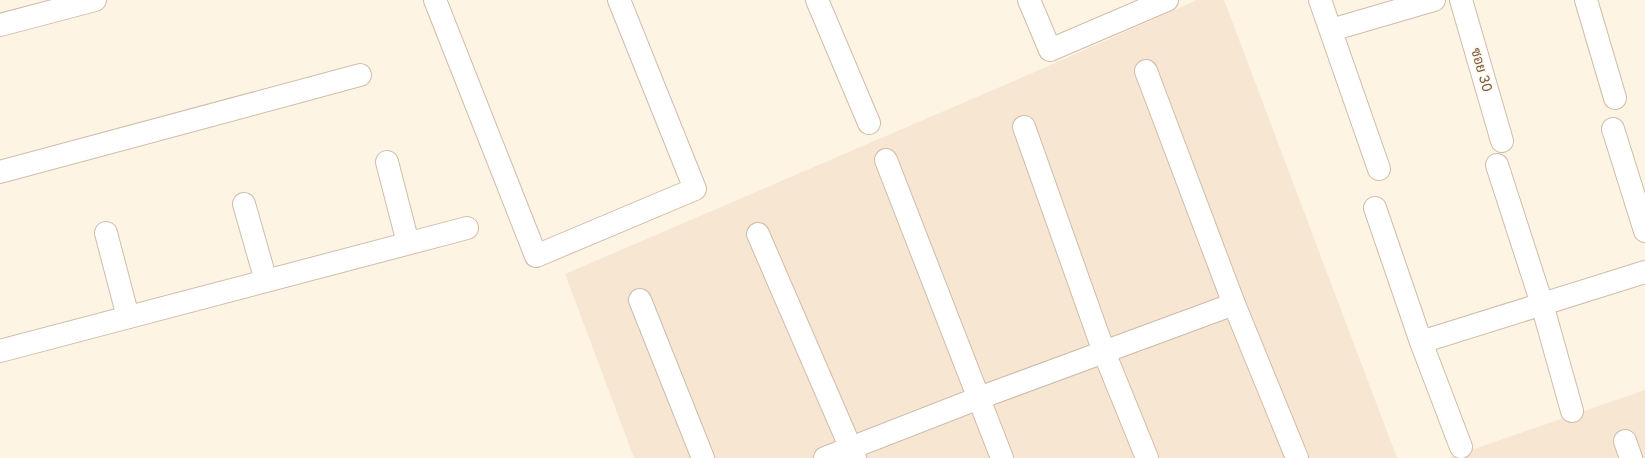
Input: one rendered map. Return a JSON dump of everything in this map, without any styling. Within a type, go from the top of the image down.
[{"type":"street","points":[[0,26],[95,0]]},
{"type":"street","points":[[436,0],[536,256],[695,189],[619,0]]},
{"type":"street","points":[[817,0],[869,123]]},
{"type":"street","points":[[1029,0],[1050,50],[1167,0]]},
{"type":"street","points":[[1320,0],[1379,169]]},
{"type":"street","points":[[1331,30],[1434,0]]},
{"type":"street","name":"ซอย 30","points":[[1461,0],[1502,141]]},
{"type":"street","points":[[1586,0],[1615,98]]},
{"type":"street","points":[[1146,71],[1234,304],[1297,458]]},
{"type":"street","points":[[0,172],[360,75]]},
{"type":"street","points":[[1024,127],[1104,352],[1147,458]]},
{"type":"street","points":[[1613,129],[1645,231]]},
{"type":"street","points":[[886,160],[1002,458]]},
{"type":"street","points":[[387,162],[408,243]]},
{"type":"street","points":[[1497,165],[1542,304],[1572,412]]},
{"type":"street","points":[[244,204],[266,281]]},
{"type":"street","points":[[1375,208],[1421,342],[1461,447]]},
{"type":"street","points":[[0,351],[467,228]]},
{"type":"street","points":[[106,233],[128,317]]},
{"type":"street","points":[[758,234],[853,453]]},
{"type":"street","points":[[1421,342],[1645,272]]},
{"type":"street","points":[[640,300],[704,458]]},
{"type":"street","points":[[825,458],[853,453],[979,398],[1234,304]]},
{"type":"shaded area","points":[[1197,0],[1224,0],[1397,458],[634,458],[565,274],[1037,71]]},
{"type":"shaded area","points":[[1645,390],[1645,458],[1448,458]]}]
